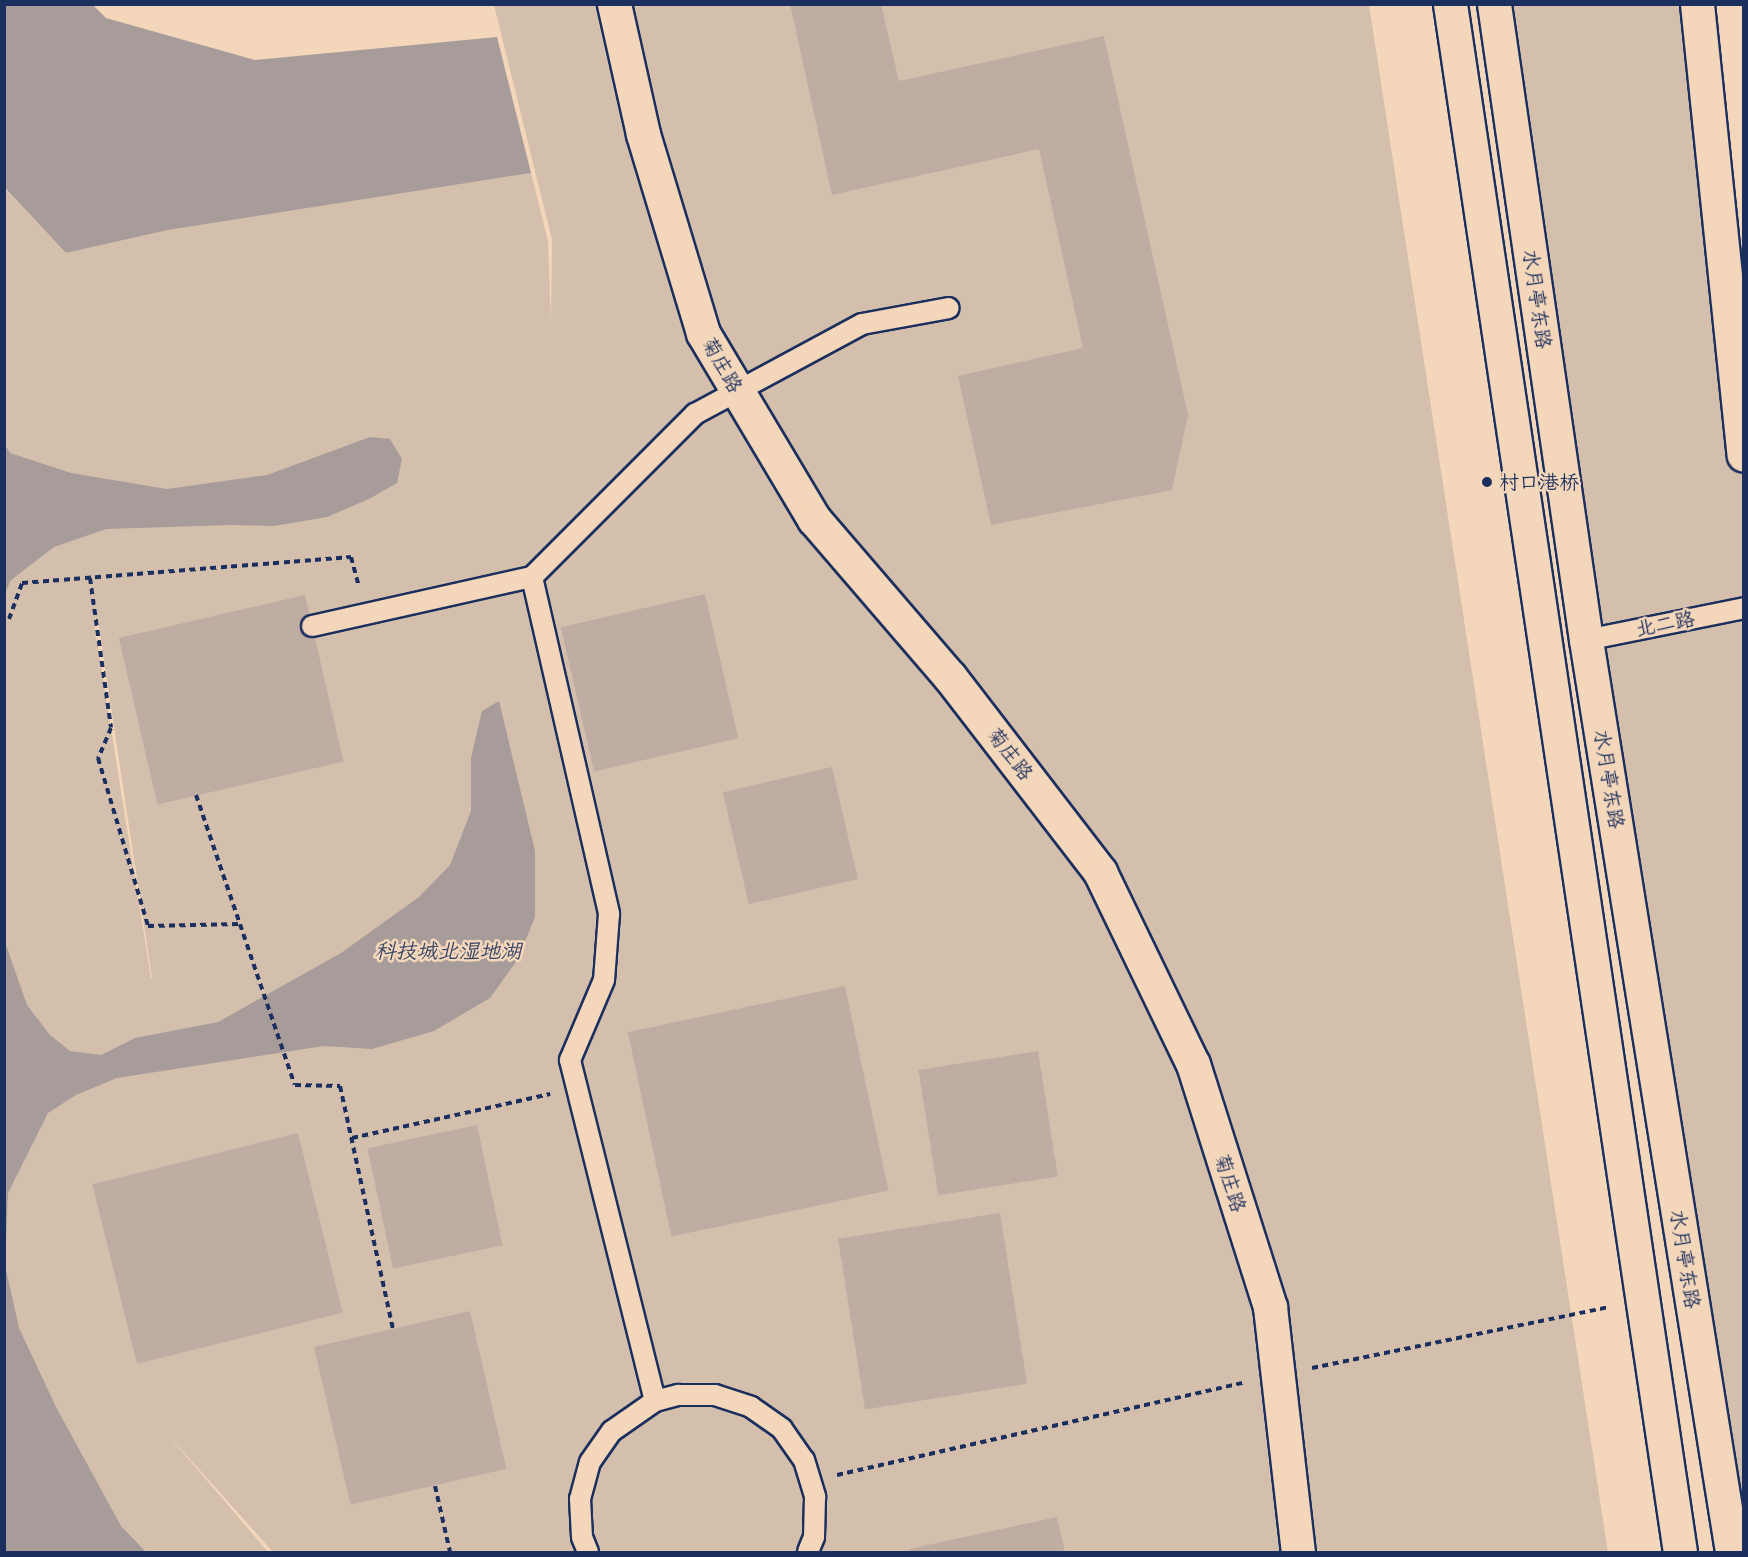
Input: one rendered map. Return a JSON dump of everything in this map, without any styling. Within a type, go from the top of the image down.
[{"type":"main road","name":"菊庄路","points":[[614,4],[643,134],[703,333],[814,519],[950,676],[1100,872],[1193,1064],[1270,1307],[1298,1552]]},
{"type":"main road","points":[[1450,4],[1680,1552]]},
{"type":"main road","name":"水月亭东路","points":[[1494,4],[1586,640],[1732,1552]]},
{"type":"main road","points":[[1697,4],[1743,455]]},
{"type":"lane","points":[[312,626],[532,577],[695,414],[862,324],[949,308]]},
{"type":"lane","points":[[532,577],[609,914],[604,980],[570,1060],[655,1401]]},
{"type":"lane","name":"北二路","points":[[1586,640],[1743,608]]},
{"type":"lane","points":[[588,1552],[582,1537],[580,1499],[590,1462],[612,1431],[655,1401],[678,1395],[715,1395],[752,1407],[782,1429],[804,1460],[815,1497],[814,1537],[808,1552]]},
{"type":"path","points":[[9,619],[22,583],[351,557],[365,615]]},
{"type":"path","points":[[90,578],[111,728],[98,758],[148,926],[240,924]]},
{"type":"path","points":[[196,795],[295,1086],[340,1086],[393,1329]]},
{"type":"path","points":[[352,1138],[577,1088]]},
{"type":"path","points":[[810,1481],[1278,1375],[1642,1300]]},
{"type":"path","points":[[435,1486],[450,1552]]},
{"type":"shaded area","points":[[494,5],[1369,5],[1608,1552],[273,1552],[163,1429],[268,1552],[5,1552],[4,188],[66,253],[168,230],[531,173],[548,241],[551,320],[552,240]],"holes":[[[98,621],[152,978],[94,623]]]},
{"type":"shaded area","points":[[1508,5],[1697,5],[1744,455],[1743,1552],[1727,1552]]},
{"type":"water","points":[[5,4],[93,5],[106,18],[255,60],[497,37],[531,173],[168,230],[66,253],[5,188]]},
{"type":"water","points":[[370,437],[390,439],[402,459],[397,483],[369,499],[327,517],[274,526],[229,525],[106,529],[54,547],[11,580],[5,593],[5,445],[10,453],[71,473],[167,489],[267,475]]},
{"type":"water","name":"科技城北湿地湖","points":[[499,701],[535,851],[535,917],[518,959],[490,998],[434,1031],[372,1049],[324,1046],[117,1078],[76,1095],[48,1113],[8,1193],[5,1265],[5,942],[27,1005],[50,1035],[70,1051],[101,1055],[135,1038],[218,1022],[341,953],[419,897],[450,865],[471,811],[471,758],[482,711]]},
{"type":"water","points":[[5,1265],[19,1328],[56,1407],[121,1526],[146,1552],[5,1552]]},
{"type":"building","points":[[790,4],[881,4],[899,81],[1104,36],[1188,415],[1172,490],[991,525],[958,376],[1083,348],[1039,149],[832,195]]},
{"type":"building","points":[[705,594],[738,738],[594,771],[561,627]]},
{"type":"building","points":[[305,595],[343,762],[157,805],[119,638]]},
{"type":"building","points":[[832,767],[858,879],[749,904],[723,792]]},
{"type":"building","points":[[845,986],[888,1190],[671,1237],[628,1032]]},
{"type":"building","points":[[1038,1051],[1058,1176],[938,1195],[918,1070]]},
{"type":"building","points":[[477,1125],[503,1245],[393,1269],[367,1148]]},
{"type":"building","points":[[298,1133],[343,1313],[137,1364],[92,1184]]},
{"type":"building","points":[[1000,1213],[1027,1384],[865,1410],[838,1239]]},
{"type":"building","points":[[470,1311],[506,1469],[351,1505],[314,1347]]},
{"type":"building","points":[[1057,1517],[1065,1552],[910,1552],[909,1549]]},
{"type":"place","name":"村口港桥","points":[[1487,482]]}]
